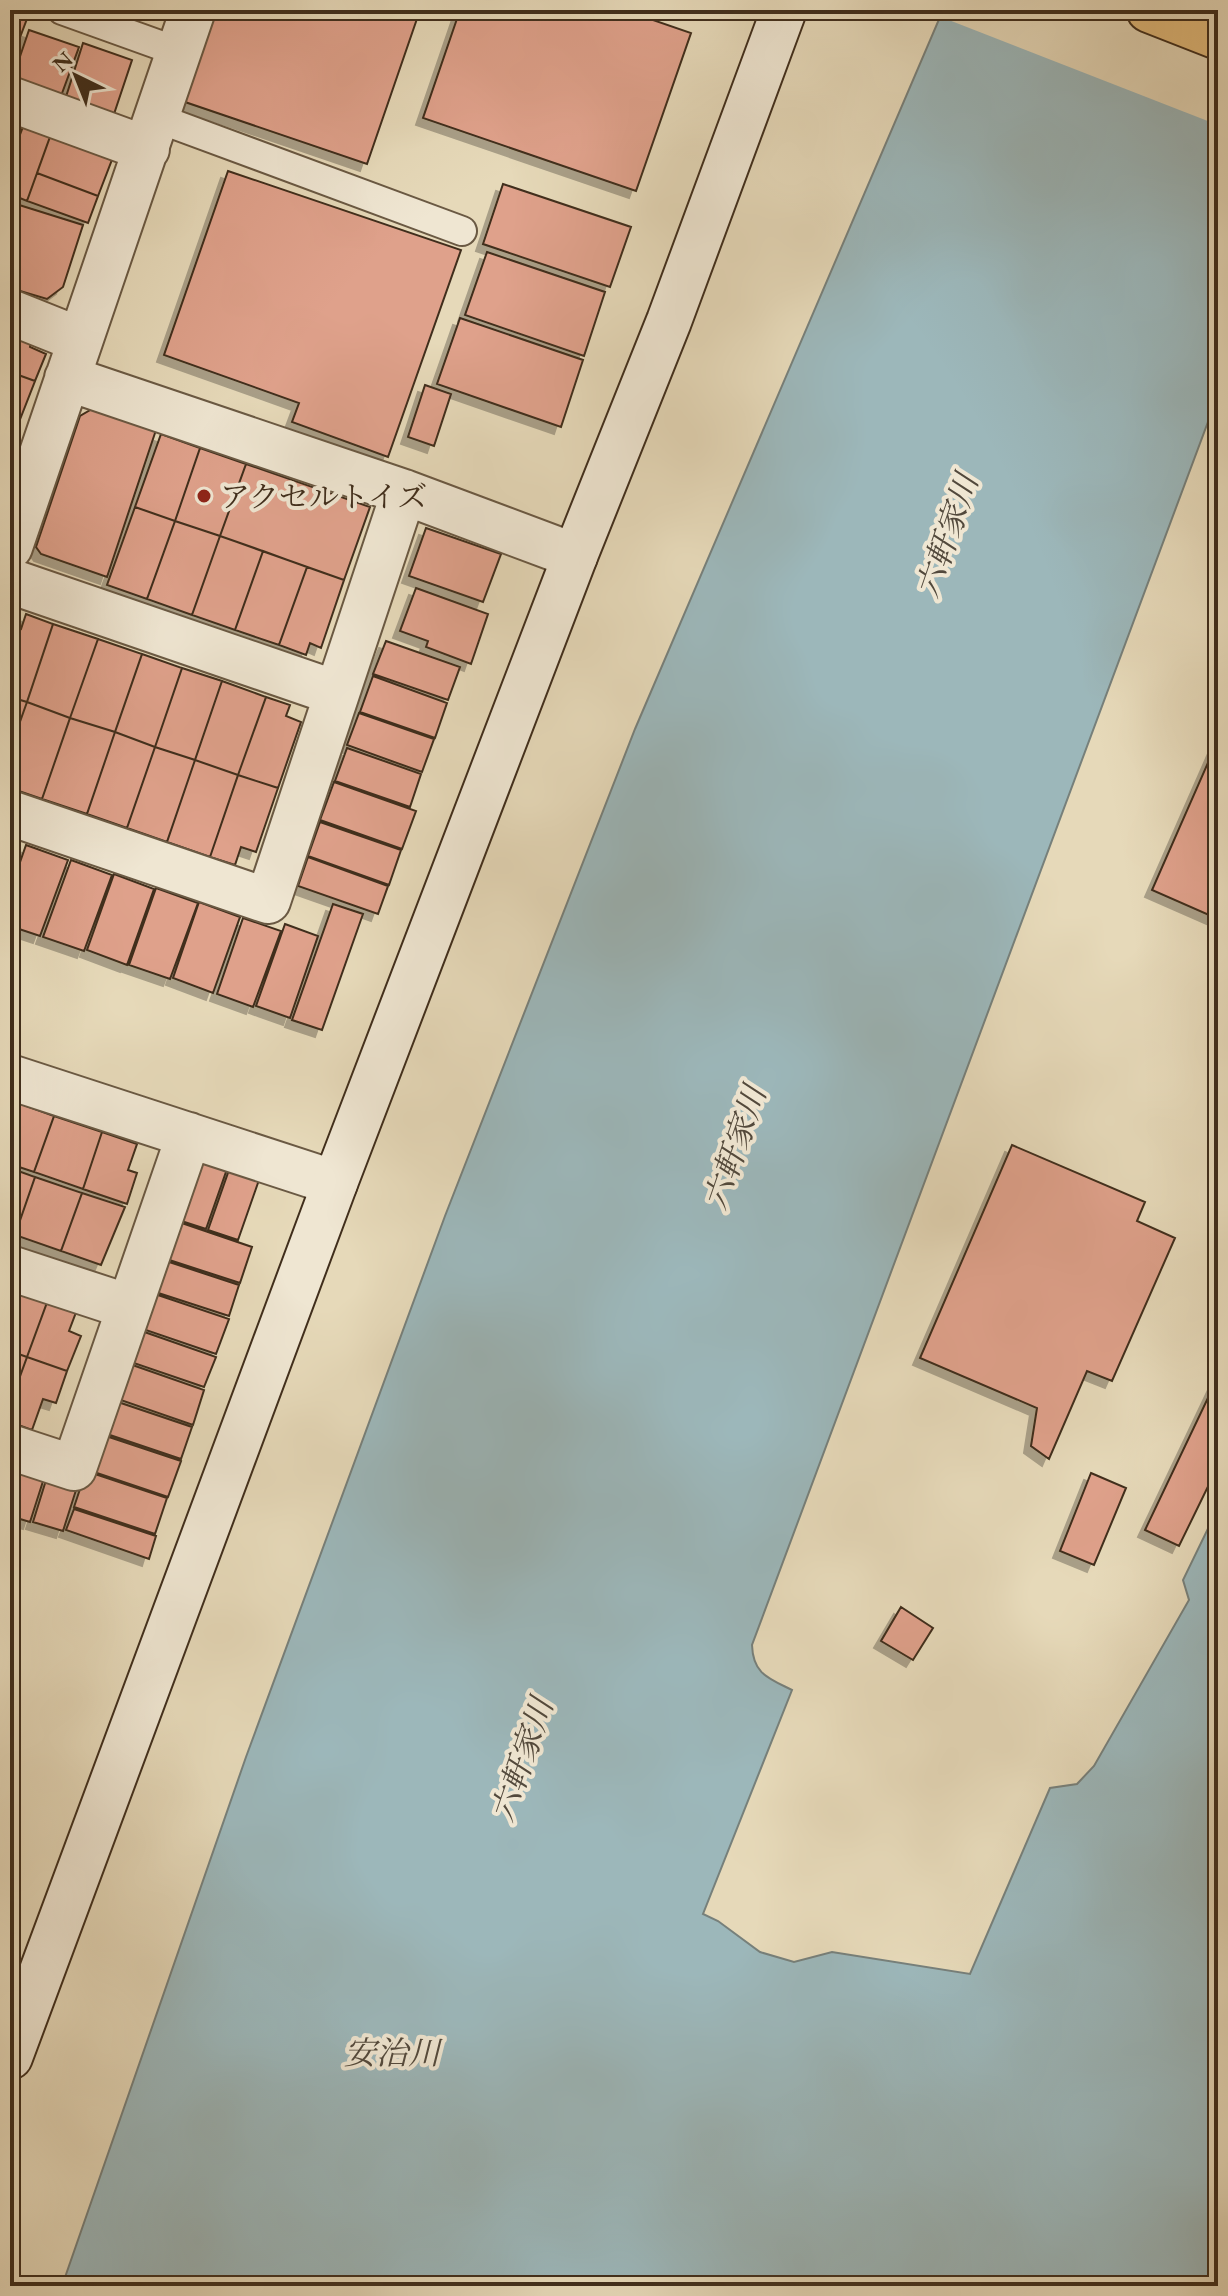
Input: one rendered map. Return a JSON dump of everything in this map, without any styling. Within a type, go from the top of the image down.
[{"type":"highway","points":[[1149,10],[1218,37]]},
{"type":"street","points":[[10,547],[193,10]]},
{"type":"street","points":[[10,2057],[335,1183],[575,556],[669,321],[784,10]]},
{"type":"street","points":[[10,99],[152,134]]},
{"type":"street","points":[[10,312],[73,359],[404,492],[575,556]]},
{"type":"street","points":[[10,813],[268,901],[404,492]]},
{"type":"street","points":[[10,581],[336,693]]},
{"type":"street","points":[[10,1077],[335,1183]]},
{"type":"street","points":[[10,1447],[74,1468],[189,1135]]},
{"type":"street","points":[[10,1268],[129,1307]]},
{"type":"lane","points":[[62,10],[179,52]]},
{"type":"lane","points":[[152,134],[462,231]]},
{"type":"water","points":[[943,10],[1218,10],[1218,395],[752,1645],[755,1663],[763,1674],[792,1690],[703,1914],[718,1921],[760,1952],[794,1962],[832,1952],[970,1974],[1050,1788],[1077,1784],[1094,1766],[1189,1600],[1183,1580],[1218,1508],[1218,2286],[62,2286],[246,1757],[445,1216],[635,729]]},
{"type":"pier","points":[[938,10],[1218,10],[1218,125],[936,15]]},
{"type":"building","points":[[10,10],[28,16],[10,64]]},
{"type":"building","points":[[216,10],[420,10],[367,164],[185,102]]},
{"type":"building","points":[[460,10],[624,10],[691,33],[636,191],[423,118]]},
{"type":"building","points":[[29,30],[79,47],[61,96],[12,80]]},
{"type":"building","points":[[83,43],[132,60],[113,117],[65,100]]},
{"type":"building","points":[[10,119],[24,124],[10,161]]},
{"type":"building","points":[[24,124],[51,134],[27,201],[10,194],[10,161]]},
{"type":"building","points":[[51,134],[113,157],[98,196],[37,173]]},
{"type":"building","points":[[228,171],[461,250],[388,457],[292,422],[299,403],[164,355]]},
{"type":"building","points":[[37,173],[98,196],[88,223],[27,201]]},
{"type":"building","points":[[503,184],[631,227],[610,287],[483,244]]},
{"type":"building","points":[[16,204],[83,225],[63,287],[47,299],[10,288],[10,222]]},
{"type":"building","points":[[487,252],[605,292],[584,356],[465,315]]},
{"type":"building","points":[[460,318],[583,360],[561,427],[437,384]]},
{"type":"building","points":[[10,334],[31,342],[30,347],[46,354],[35,381],[10,372]]},
{"type":"building","points":[[10,372],[35,381],[19,422],[10,419]]},
{"type":"building","points":[[425,385],[451,394],[434,446],[408,437]]},
{"type":"building","points":[[92,409],[156,430],[107,577],[41,554],[36,547],[80,416]]},
{"type":"building","points":[[10,419],[19,422],[10,443]]},
{"type":"building","points":[[161,434],[200,448],[175,521],[135,507]]},
{"type":"building","points":[[200,448],[246,464],[220,536],[175,521]]},
{"type":"building","points":[[246,464],[370,507],[344,580],[220,536]]},
{"type":"building","points":[[135,507],[175,521],[147,599],[107,585]]},
{"type":"building","points":[[175,521],[220,536],[192,615],[147,599]]},
{"type":"building","points":[[426,528],[501,554],[483,602],[409,576]]},
{"type":"building","points":[[220,536],[263,551],[235,630],[192,615]]},
{"type":"building","points":[[263,551],[307,567],[279,645],[235,630]]},
{"type":"building","points":[[307,567],[344,580],[321,648],[310,643],[306,655],[279,645]]},
{"type":"building","points":[[416,588],[488,614],[471,664],[426,647],[428,641],[400,631]]},
{"type":"building","points":[[26,614],[53,624],[27,702],[10,697],[10,626],[21,629]]},
{"type":"building","points":[[53,624],[98,639],[70,718],[27,702]]},
{"type":"building","points":[[98,639],[142,654],[115,732],[70,718]]},
{"type":"building","points":[[386,641],[460,667],[448,700],[373,674]]},
{"type":"building","points":[[142,654],[182,668],[155,747],[115,732]]},
{"type":"building","points":[[182,668],[222,681],[195,760],[155,747]]},
{"type":"building","points":[[373,676],[447,703],[435,738],[360,712]]},
{"type":"building","points":[[222,681],[266,697],[238,775],[195,760]]},
{"type":"building","points":[[10,697],[27,702],[10,750]]},
{"type":"building","points":[[266,697],[290,705],[286,716],[301,722],[278,788],[238,775]]},
{"type":"building","points":[[27,702],[70,718],[42,799],[10,788],[10,750]]},
{"type":"building","points":[[359,713],[434,739],[422,772],[347,745]]},
{"type":"building","points":[[70,718],[115,732],[87,814],[42,799]]},
{"type":"building","points":[[115,732],[155,747],[127,828],[87,814]]},
{"type":"building","points":[[1218,740],[1218,919],[1152,890]]},
{"type":"building","points":[[155,747],[195,760],[167,842],[127,828]]},
{"type":"building","points":[[347,748],[421,774],[410,807],[335,781]]},
{"type":"building","points":[[195,760],[238,775],[210,857],[167,842]]},
{"type":"building","points":[[238,775],[278,788],[256,852],[241,847],[235,865],[210,857]]},
{"type":"building","points":[[334,782],[416,811],[402,849],[320,820]]},
{"type":"building","points":[[320,822],[401,850],[389,885],[308,856]]},
{"type":"building","points":[[10,840],[19,843],[10,867]]},
{"type":"building","points":[[26,845],[68,860],[40,936],[10,926],[10,891]]},
{"type":"building","points":[[308,857],[388,886],[378,914],[298,886]]},
{"type":"building","points":[[71,860],[112,875],[84,951],[43,937]]},
{"type":"building","points":[[114,874],[154,889],[127,965],[87,950]]},
{"type":"building","points":[[156,888],[198,903],[170,979],[129,965]]},
{"type":"building","points":[[199,902],[240,917],[213,993],[173,978]]},
{"type":"building","points":[[333,904],[363,914],[322,1030],[292,1020]]},
{"type":"building","points":[[243,918],[281,931],[253,1007],[217,994]]},
{"type":"building","points":[[285,924],[318,936],[290,1018],[256,1006]]},
{"type":"building","points":[[10,1100],[54,1116],[34,1172],[10,1164]]},
{"type":"building","points":[[54,1116],[102,1132],[83,1189],[34,1172]]},
{"type":"building","points":[[102,1132],[137,1144],[128,1170],[137,1173],[127,1204],[83,1189]]},
{"type":"building","points":[[1012,1145],[1145,1202],[1137,1221],[1175,1238],[1112,1381],[1087,1371],[1049,1459],[1031,1446],[1037,1408],[920,1358]]},
{"type":"building","points":[[190,1156],[227,1169],[206,1229],[169,1217]]},
{"type":"building","points":[[10,1168],[35,1177],[15,1235],[10,1233]]},
{"type":"building","points":[[229,1170],[259,1180],[238,1240],[208,1230]]},
{"type":"building","points":[[35,1177],[82,1193],[61,1251],[15,1235]]},
{"type":"building","points":[[82,1193],[125,1207],[101,1265],[61,1251]]},
{"type":"building","points":[[170,1219],[252,1247],[240,1283],[157,1256]]},
{"type":"building","points":[[157,1258],[239,1285],[229,1316],[146,1289]]},
{"type":"building","points":[[10,1282],[49,1297],[27,1357],[10,1351]]},
{"type":"building","points":[[146,1291],[229,1319],[216,1354],[134,1326]]},
{"type":"building","points":[[49,1297],[78,1307],[69,1331],[81,1336],[67,1371],[27,1357]]},
{"type":"building","points":[[133,1328],[216,1357],[204,1387],[122,1359]]},
{"type":"building","points":[[10,1351],[27,1357],[10,1404]]},
{"type":"building","points":[[27,1357],[67,1371],[56,1403],[43,1399],[32,1430],[10,1422],[10,1404]]},
{"type":"building","points":[[121,1361],[204,1390],[193,1425],[109,1396]]},
{"type":"building","points":[[1217,1379],[1218,1466],[1179,1546],[1145,1530]]},
{"type":"building","points":[[109,1399],[192,1427],[181,1459],[98,1431]]},
{"type":"building","points":[[97,1433],[181,1461],[168,1497],[85,1469]]},
{"type":"building","points":[[10,1465],[45,1475],[30,1522],[10,1516]]},
{"type":"building","points":[[86,1471],[167,1498],[155,1534],[74,1507]]},
{"type":"building","points":[[1091,1473],[1126,1488],[1094,1565],[1060,1551]]},
{"type":"building","points":[[47,1477],[77,1487],[63,1531],[33,1522]]},
{"type":"building","points":[[74,1509],[156,1536],[149,1559],[66,1530]]},
{"type":"building","points":[[901,1607],[933,1628],[913,1660],[881,1641]]},
{"type":"place","name":"アクセルトイズ","points":[[204,496]]},
{"type":"water label","name":"六軒家川","points":[[947,536]]},
{"type":"water label","name":"六軒家川","points":[[735,1148]]},
{"type":"water label","name":"六軒家川","points":[[522,1760]]},
{"type":"water label","name":"安治川","points":[[392,2053]]}]
